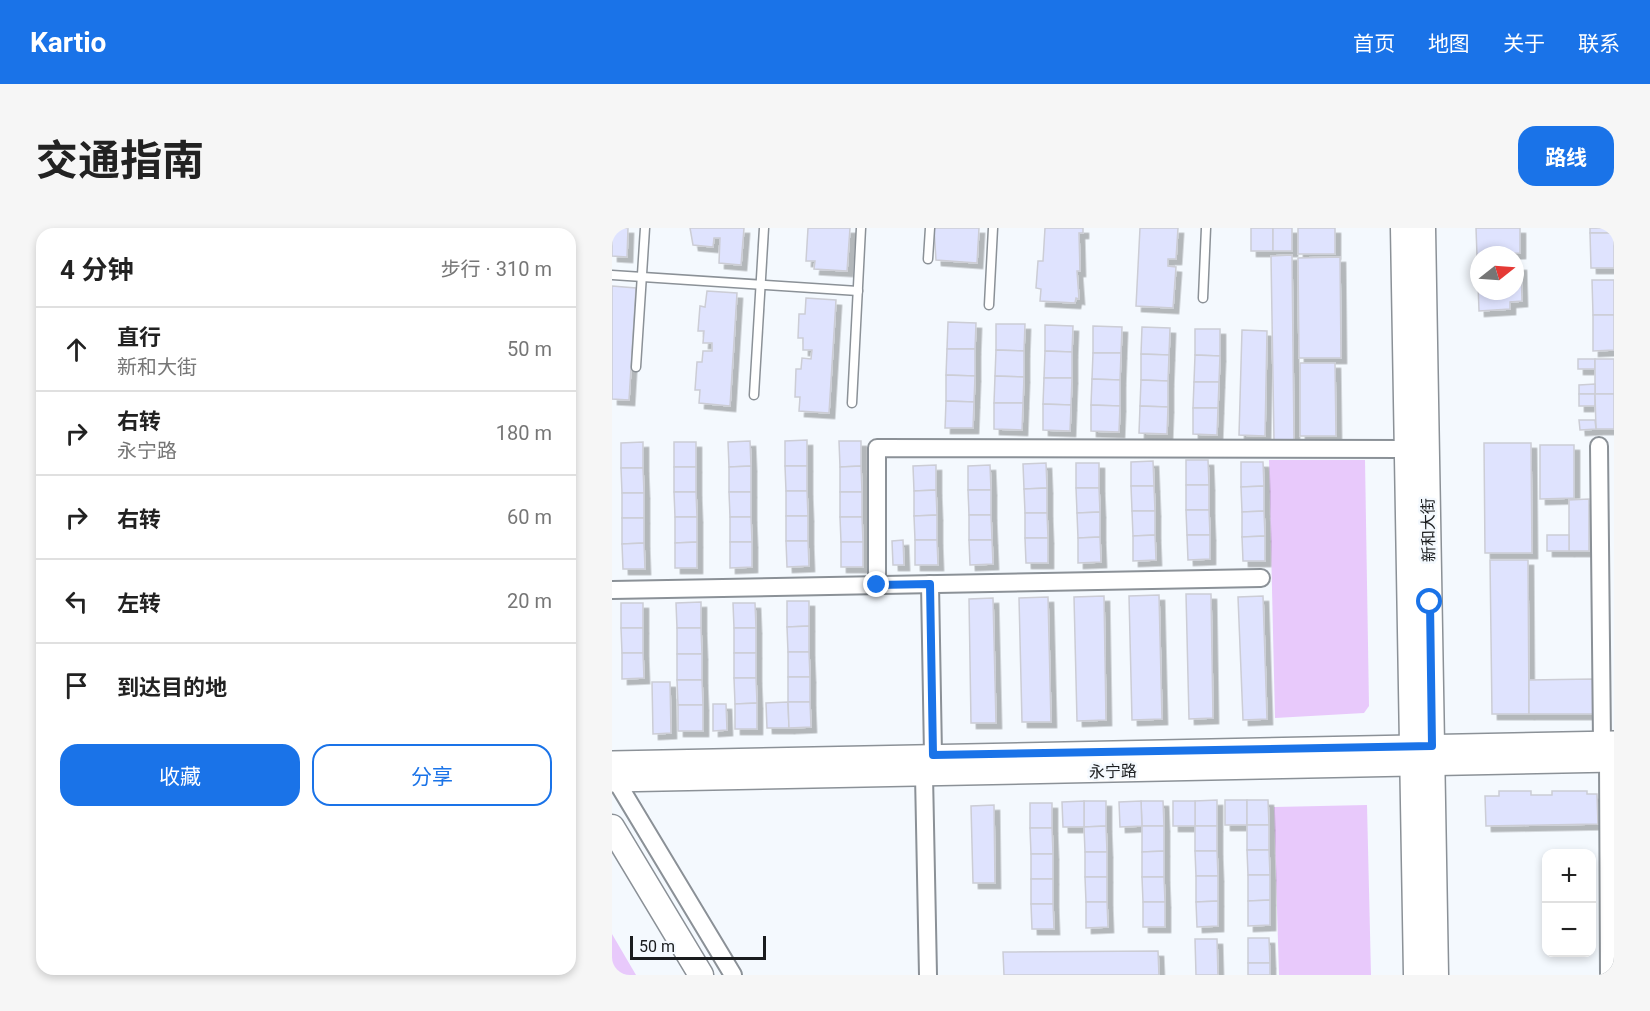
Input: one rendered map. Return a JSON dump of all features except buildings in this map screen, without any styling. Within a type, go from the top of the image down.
[{"type":"main road","name":"新和大街","points":[[1403,228],[1407,449],[1422,755],[1436,975]]},
{"type":"main road","name":"新和大街","points":[[1416,975],[1422,755],[1423,228]]},
{"type":"main road","points":[[612,827],[701,975]]},
{"type":"street","points":[[1599,446],[1609,752],[1610,975]]},
{"type":"street","points":[[877,585],[877,448],[1407,449]]},
{"type":"street","points":[[612,590],[1262,578]]},
{"type":"street","points":[[930,584],[933,755]]},
{"type":"street","name":"永宁路","points":[[613,774],[933,755],[1422,755],[1609,752]]},
{"type":"street","name":"永宁路","points":[[613,774],[924,775],[1422,755]]},
{"type":"street","points":[[613,774],[733,975]]},
{"type":"street","points":[[924,775],[928,975]]},
{"type":"lane","points":[[636,367],[645,228]]},
{"type":"lane","points":[[754,395],[764,228]]},
{"type":"lane","points":[[852,403],[861,228]]},
{"type":"lane","points":[[928,259],[930,228]]},
{"type":"lane","points":[[989,305],[993,228]]},
{"type":"lane","points":[[1203,298],[1206,228]]},
{"type":"lane","points":[[612,275],[858,291]]},
{"type":"shaded area","points":[[1269,460],[1365,460],[1369,706],[1364,713],[1275,718]]},
{"type":"shaded area","points":[[1367,805],[1371,975],[1279,975],[1274,807]]},
{"type":"shaded area","points":[[612,934],[636,975],[612,975]]},
{"type":"route","points":[[877,585],[930,584],[933,755],[1432,746],[1430,602]]}]
